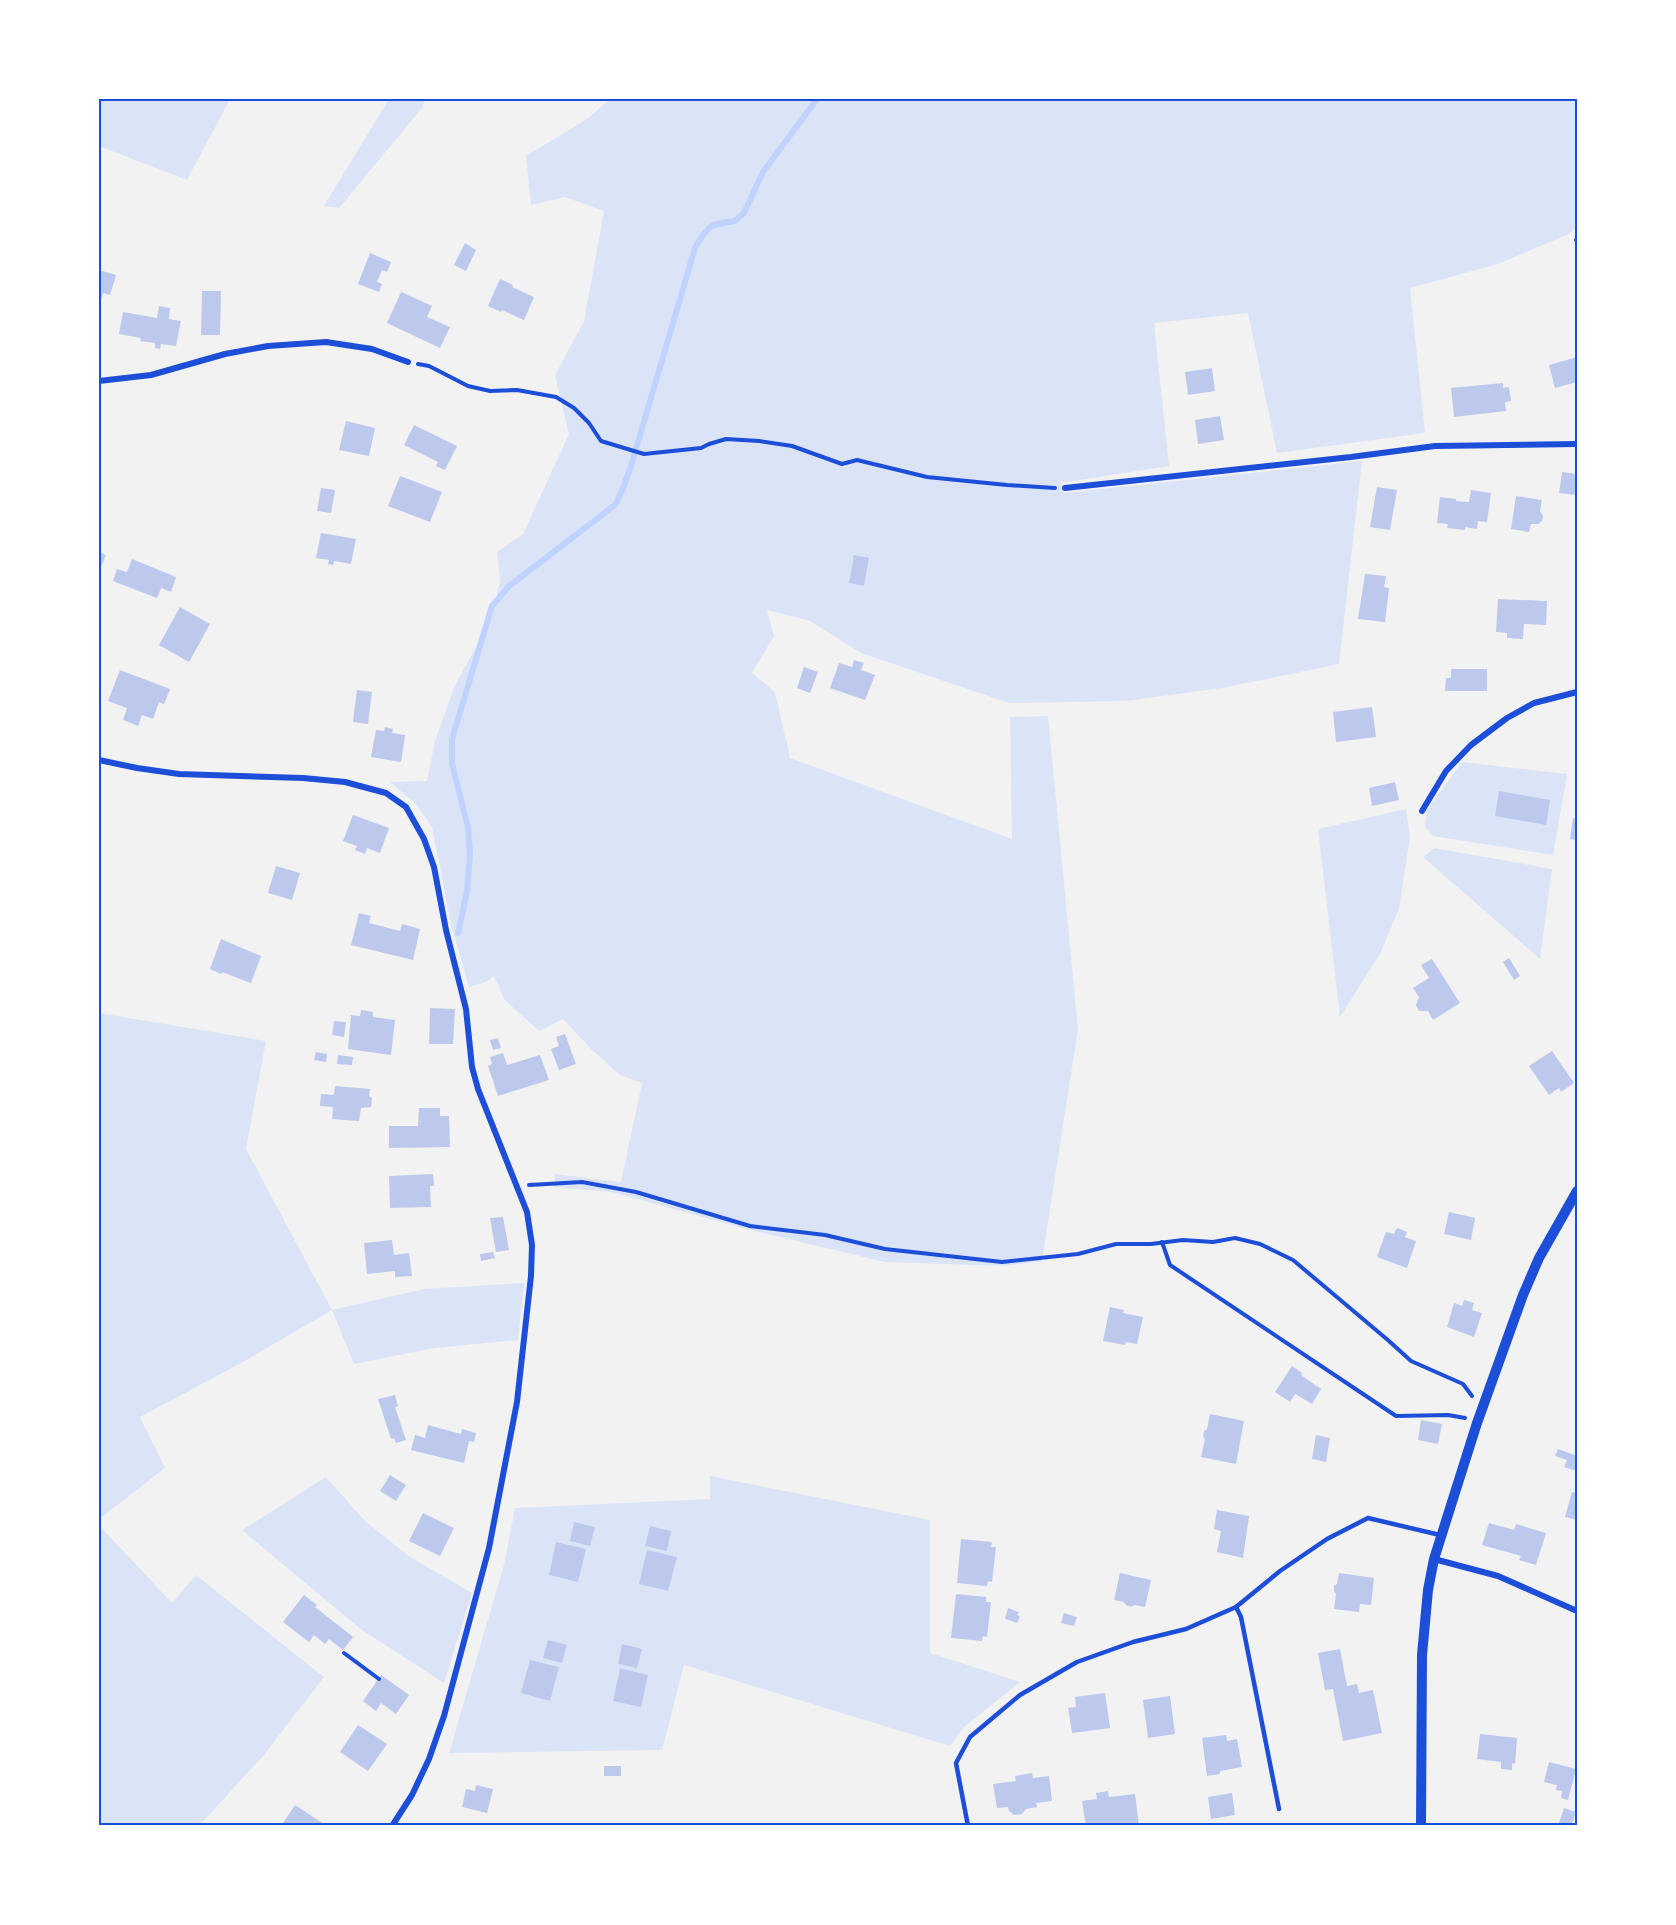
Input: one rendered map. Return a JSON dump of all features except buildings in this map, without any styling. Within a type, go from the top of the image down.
[{"type":"street","points":[[99,381],[151,375],[225,354],[268,346],[326,342],[372,349],[408,362]]},
{"type":"street","points":[[1065,489],[1435,446],[1577,444]]},
{"type":"street","points":[[1422,811],[1446,771],[1480,739],[1507,718],[1534,703],[1577,692]]},
{"type":"street","points":[[99,760],[178,774],[303,778],[345,782],[386,793],[406,807],[424,839],[434,867],[446,930],[466,1009],[472,1067],[480,1097],[527,1212],[532,1245],[531,1276],[517,1402],[490,1544],[444,1716],[429,1758],[412,1795],[392,1826]]},
{"type":"street","points":[[1421,1826],[1422,1655],[1428,1590],[1434,1559],[1478,1423],[1527,1285],[1555,1227],[1577,1191]]},
{"type":"street","points":[[1434,1559],[1498,1576],[1577,1611]]},
{"type":"lane","points":[[968,1826],[956,1763],[970,1737],[1020,1695],[1077,1662],[1133,1642],[1186,1629],[1236,1606],[1317,1545],[1368,1518],[1441,1535]]},
{"type":"lane","points":[[1236,1606],[1241,1617],[1279,1809]]},
{"type":"path","points":[[408,362],[429,366],[468,386],[490,391],[517,390],[556,397],[574,408],[589,423],[601,441],[644,454],[701,448],[726,439],[759,441],[792,446],[842,464],[857,460],[927,477],[1065,489]]},
{"type":"path","points":[[516,1185],[582,1182],[636,1192],[750,1226],[825,1235],[885,1249],[1002,1262],[1078,1254],[1116,1244],[1151,1244],[1183,1240],[1213,1242],[1235,1238],[1260,1244],[1293,1260],[1411,1361],[1463,1384],[1484,1406]]},
{"type":"path","points":[[1162,1242],[1170,1265],[1395,1416],[1448,1415],[1478,1423]]},
{"type":"path","points":[[344,1653],[379,1679]]},
{"type":"shaded area","points":[[99,99],[230,99],[187,180],[99,146]]},
{"type":"shaded area","points":[[389,99],[425,99],[422,108],[339,208],[324,206]]},
{"type":"shaded area","points":[[610,99],[1577,99],[1577,226],[1569,234],[1498,264],[1410,288],[1425,433],[1277,453],[1248,313],[1154,323],[1169,466],[1061,483],[1064,493],[1362,461],[1339,664],[1222,688],[1126,701],[1009,703],[861,653],[810,621],[767,610],[774,636],[752,673],[775,692],[790,758],[1012,839],[1010,717],[1048,716],[1078,1029],[1042,1261],[1005,1266],[885,1262],[746,1229],[612,1192],[554,1187],[555,1174],[621,1182],[642,1083],[620,1075],[563,1019],[539,1031],[504,999],[494,976],[486,982],[469,987],[451,924],[432,827],[416,804],[390,782],[427,781],[435,741],[455,685],[491,620],[500,581],[497,552],[523,534],[569,434],[555,375],[584,321],[604,211],[565,197],[531,205],[526,156],[587,119]]},
{"type":"shaded area","points":[[1462,762],[1567,774],[1553,855],[1433,836],[1425,827],[1427,810]]},
{"type":"shaded area","points":[[1406,809],[1410,837],[1399,908],[1380,954],[1340,1017],[1318,829]]},
{"type":"shaded area","points":[[1434,848],[1552,869],[1540,959],[1423,857]]},
{"type":"shaded area","points":[[99,1013],[266,1041],[246,1149],[332,1310],[243,1362],[140,1417],[165,1468],[99,1519]]},
{"type":"shaded area","points":[[524,1283],[518,1340],[435,1348],[354,1364],[332,1310],[424,1289]]},
{"type":"shaded area","points":[[710,1476],[930,1520],[930,1653],[1020,1682],[963,1728],[950,1746],[684,1665],[662,1750],[449,1753],[504,1565],[515,1508],[710,1499]]},
{"type":"shaded area","points":[[326,1477],[365,1521],[410,1557],[472,1593],[444,1683],[362,1630],[242,1530]]},
{"type":"shaded area","points":[[99,1525],[172,1603],[196,1575],[324,1677],[263,1756],[199,1826],[99,1826]]},
{"type":"waterway","points":[[458,933],[467,892],[470,854],[468,827],[452,764],[452,739],[492,606],[509,586],[615,505],[631,466],[695,248],[710,227],[735,221],[744,213],[763,172],[817,99]]}]
